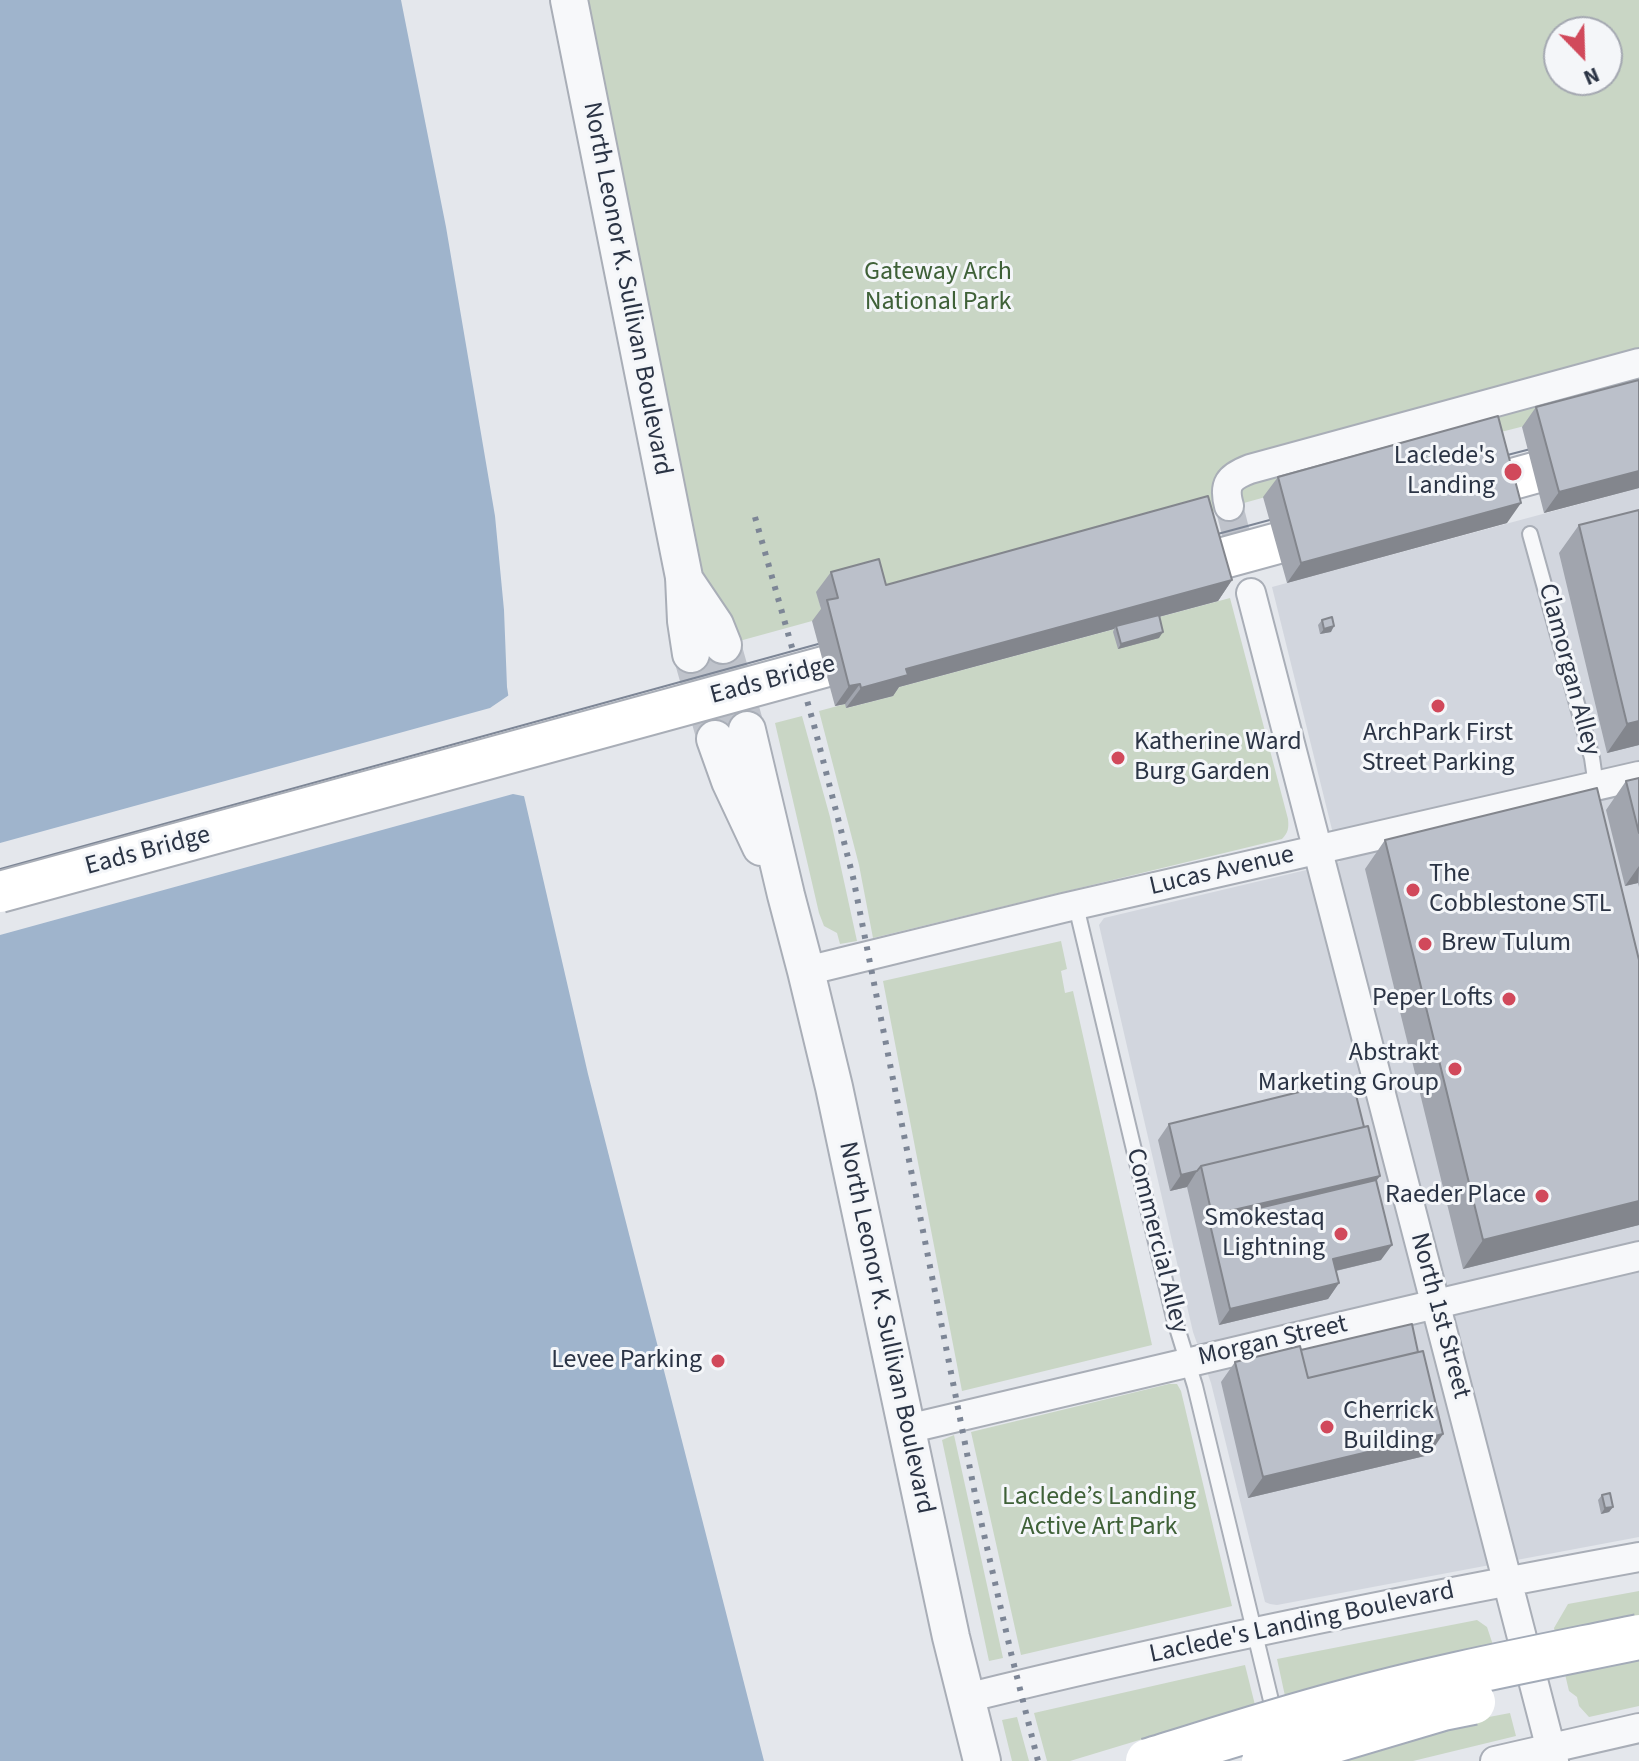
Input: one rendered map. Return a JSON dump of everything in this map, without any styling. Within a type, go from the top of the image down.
[{"type":"main road","points":[[1425,503],[1639,444]]},
{"type":"main road","points":[[1134,582],[1363,520]]},
{"type":"main road","name":"Eads Bridge","points":[[0,892],[904,645]]},
{"type":"main road","points":[[1148,1761],[1408,1686],[1639,1637]]},
{"type":"main road","points":[[1277,1750],[1443,1708],[1639,1667]]},
{"type":"street","name":"North Leonor K. Sullivan Boulevard","points":[[569,0],[684,577],[686,621],[707,650]]},
{"type":"street","points":[[1228,496],[1240,473],[1250,469],[1639,363]]},
{"type":"street","name":"North 1st Street","points":[[1251,593],[1553,1754]]},
{"type":"street","name":"North Leonor K. Sullivan Boulevard","points":[[731,735],[739,803],[786,895],[806,971],[982,1761]]},
{"type":"street","name":"Lucas Avenue","points":[[806,971],[1318,850],[1592,796],[1639,776]]},
{"type":"street","name":"Morgan Street","points":[[907,1429],[1639,1256]]},
{"type":"street","name":"Laclede's Landing Boulevard","points":[[966,1698],[1255,1633],[1639,1557]]},
{"type":"street","points":[[1495,1761],[1553,1754],[1639,1728]]},
{"type":"lane","name":"Clamorgan Alley","points":[[1530,534],[1591,752],[1594,767],[1592,796]]},
{"type":"lane","name":"Commercial Alley","points":[[1076,906],[1174,1318],[1255,1633],[1277,1750]]},
{"type":"shaded area","name":"Laclede's Landing","points":[[1639,488],[1639,1537],[1270,1604],[1265,1602],[1211,1383],[1193,1332],[1099,925],[1104,918],[1340,862],[1272,587]]},
{"type":"green space","name":"Gateway Arch National Park","points":[[588,0],[1639,0],[1639,397],[1493,434],[872,606],[817,592],[823,618],[732,643],[701,573]]},
{"type":"green space","points":[[1230,598],[1288,819],[1288,830],[1282,839],[873,938],[859,865],[819,711],[845,704],[847,708],[893,696],[892,689]]},
{"type":"green space","points":[[802,716],[830,817],[857,941],[840,944],[837,933],[824,926],[819,913],[775,723]]},
{"type":"green space","points":[[1061,941],[1067,969],[1061,971],[1065,993],[1073,991],[1152,1345],[962,1391],[883,981]]},
{"type":"green space","name":"Laclede’s Landing Active Art Park","points":[[1177,1384],[1181,1391],[1232,1606],[1021,1655],[971,1432]]},
{"type":"green space","points":[[954,1435],[1003,1658],[989,1661],[942,1440]]},
{"type":"green space","points":[[1639,1591],[1639,1706],[1589,1717],[1579,1706],[1577,1697],[1569,1691],[1554,1628],[1568,1604]]},
{"type":"green space","points":[[1477,1620],[1487,1627],[1493,1645],[1285,1696],[1277,1659]]},
{"type":"green space","points":[[1245,1665],[1255,1705],[1070,1761],[1047,1761],[1034,1713]]},
{"type":"green space","points":[[1510,1713],[1516,1736],[1413,1761],[1332,1761],[1473,1720]]},
{"type":"green space","points":[[1017,1717],[1029,1761],[1012,1761],[1002,1720]]},
{"type":"water","points":[[0,0],[401,0],[446,227],[495,516],[507,687],[524,796],[588,1074],[764,1761],[0,1761]]},
{"type":"pier","points":[[512,693],[528,797],[513,794],[0,935],[0,843],[490,708]]},
{"type":"building","points":[[1639,380],[1639,471],[1559,492],[1536,407]]},
{"type":"building","points":[[1498,416],[1521,503],[1301,563],[1278,477]]},
{"type":"building","points":[[1208,496],[1232,580],[906,669],[908,675],[861,688],[860,684],[849,686],[827,600],[838,598],[831,572],[879,559],[886,585]]},
{"type":"building","points":[[1639,510],[1639,721],[1627,724],[1579,525]]},
{"type":"building","points":[[1159,615],[1163,632],[1121,644],[1116,626]]},
{"type":"building","points":[[1332,617],[1334,626],[1324,629],[1322,620]]},
{"type":"building","points":[[1639,778],[1639,833],[1626,781]]},
{"type":"building","name":"Peper Lofts","points":[[1597,788],[1639,960],[1639,1201],[1483,1240],[1385,840]]},
{"type":"building","points":[[1352,1079],[1364,1127],[1201,1166],[1197,1171],[1181,1175],[1169,1124]]},
{"type":"building","points":[[1368,1126],[1380,1176],[1212,1215],[1201,1166]]},
{"type":"building","points":[[1376,1180],[1392,1245],[1333,1259],[1339,1283],[1230,1309],[1209,1220]]},
{"type":"building","points":[[1412,1324],[1418,1352],[1308,1378],[1301,1350]]},
{"type":"building","name":"Cherrick Building","points":[[1300,1346],[1308,1378],[1423,1351],[1443,1434],[1263,1477],[1235,1362]]},
{"type":"building","points":[[1610,1493],[1613,1507],[1605,1508],[1602,1495]]},
{"type":"tunnel","points":[[1229,506],[1251,593]]},
{"type":"tunnel","points":[[723,645],[747,730]]},
{"type":"tunnel","points":[[691,654],[715,739]]},
{"type":"tram line","points":[[1488,460],[1550,444]]},
{"type":"tram line","points":[[1498,502],[1559,485]]},
{"type":"tram line","points":[[1199,539],[1292,514]]},
{"type":"tram line","points":[[1208,581],[1301,555]]},
{"type":"tram line","points":[[0,869],[840,638]]},
{"type":"tram line","points":[[0,909],[849,678]]},
{"type":"railway","points":[[755,517],[853,877],[976,1499],[1038,1761]]},
{"type":"place","name":"Laclede's Landing","points":[[1513,472]]},
{"type":"place","name":"ArchPark First Street Parking","points":[[1438,706]]},
{"type":"place","name":"Katherine Ward Burg Garden","points":[[1118,758]]},
{"type":"place","name":"The Cobblestone STL","points":[[1413,890]]},
{"type":"place","name":"Brew Tulum","points":[[1425,944]]},
{"type":"place","name":"Peper Lofts","points":[[1509,999]]},
{"type":"place","name":"Abstrakt Marketing Group","points":[[1455,1069]]},
{"type":"place","name":"Raeder Place","points":[[1542,1196]]},
{"type":"place","name":"Smokestaq Lightning","points":[[1341,1234]]},
{"type":"place","name":"Levee Parking","points":[[718,1361]]},
{"type":"place","name":"Cherrick Building","points":[[1327,1427]]}]
